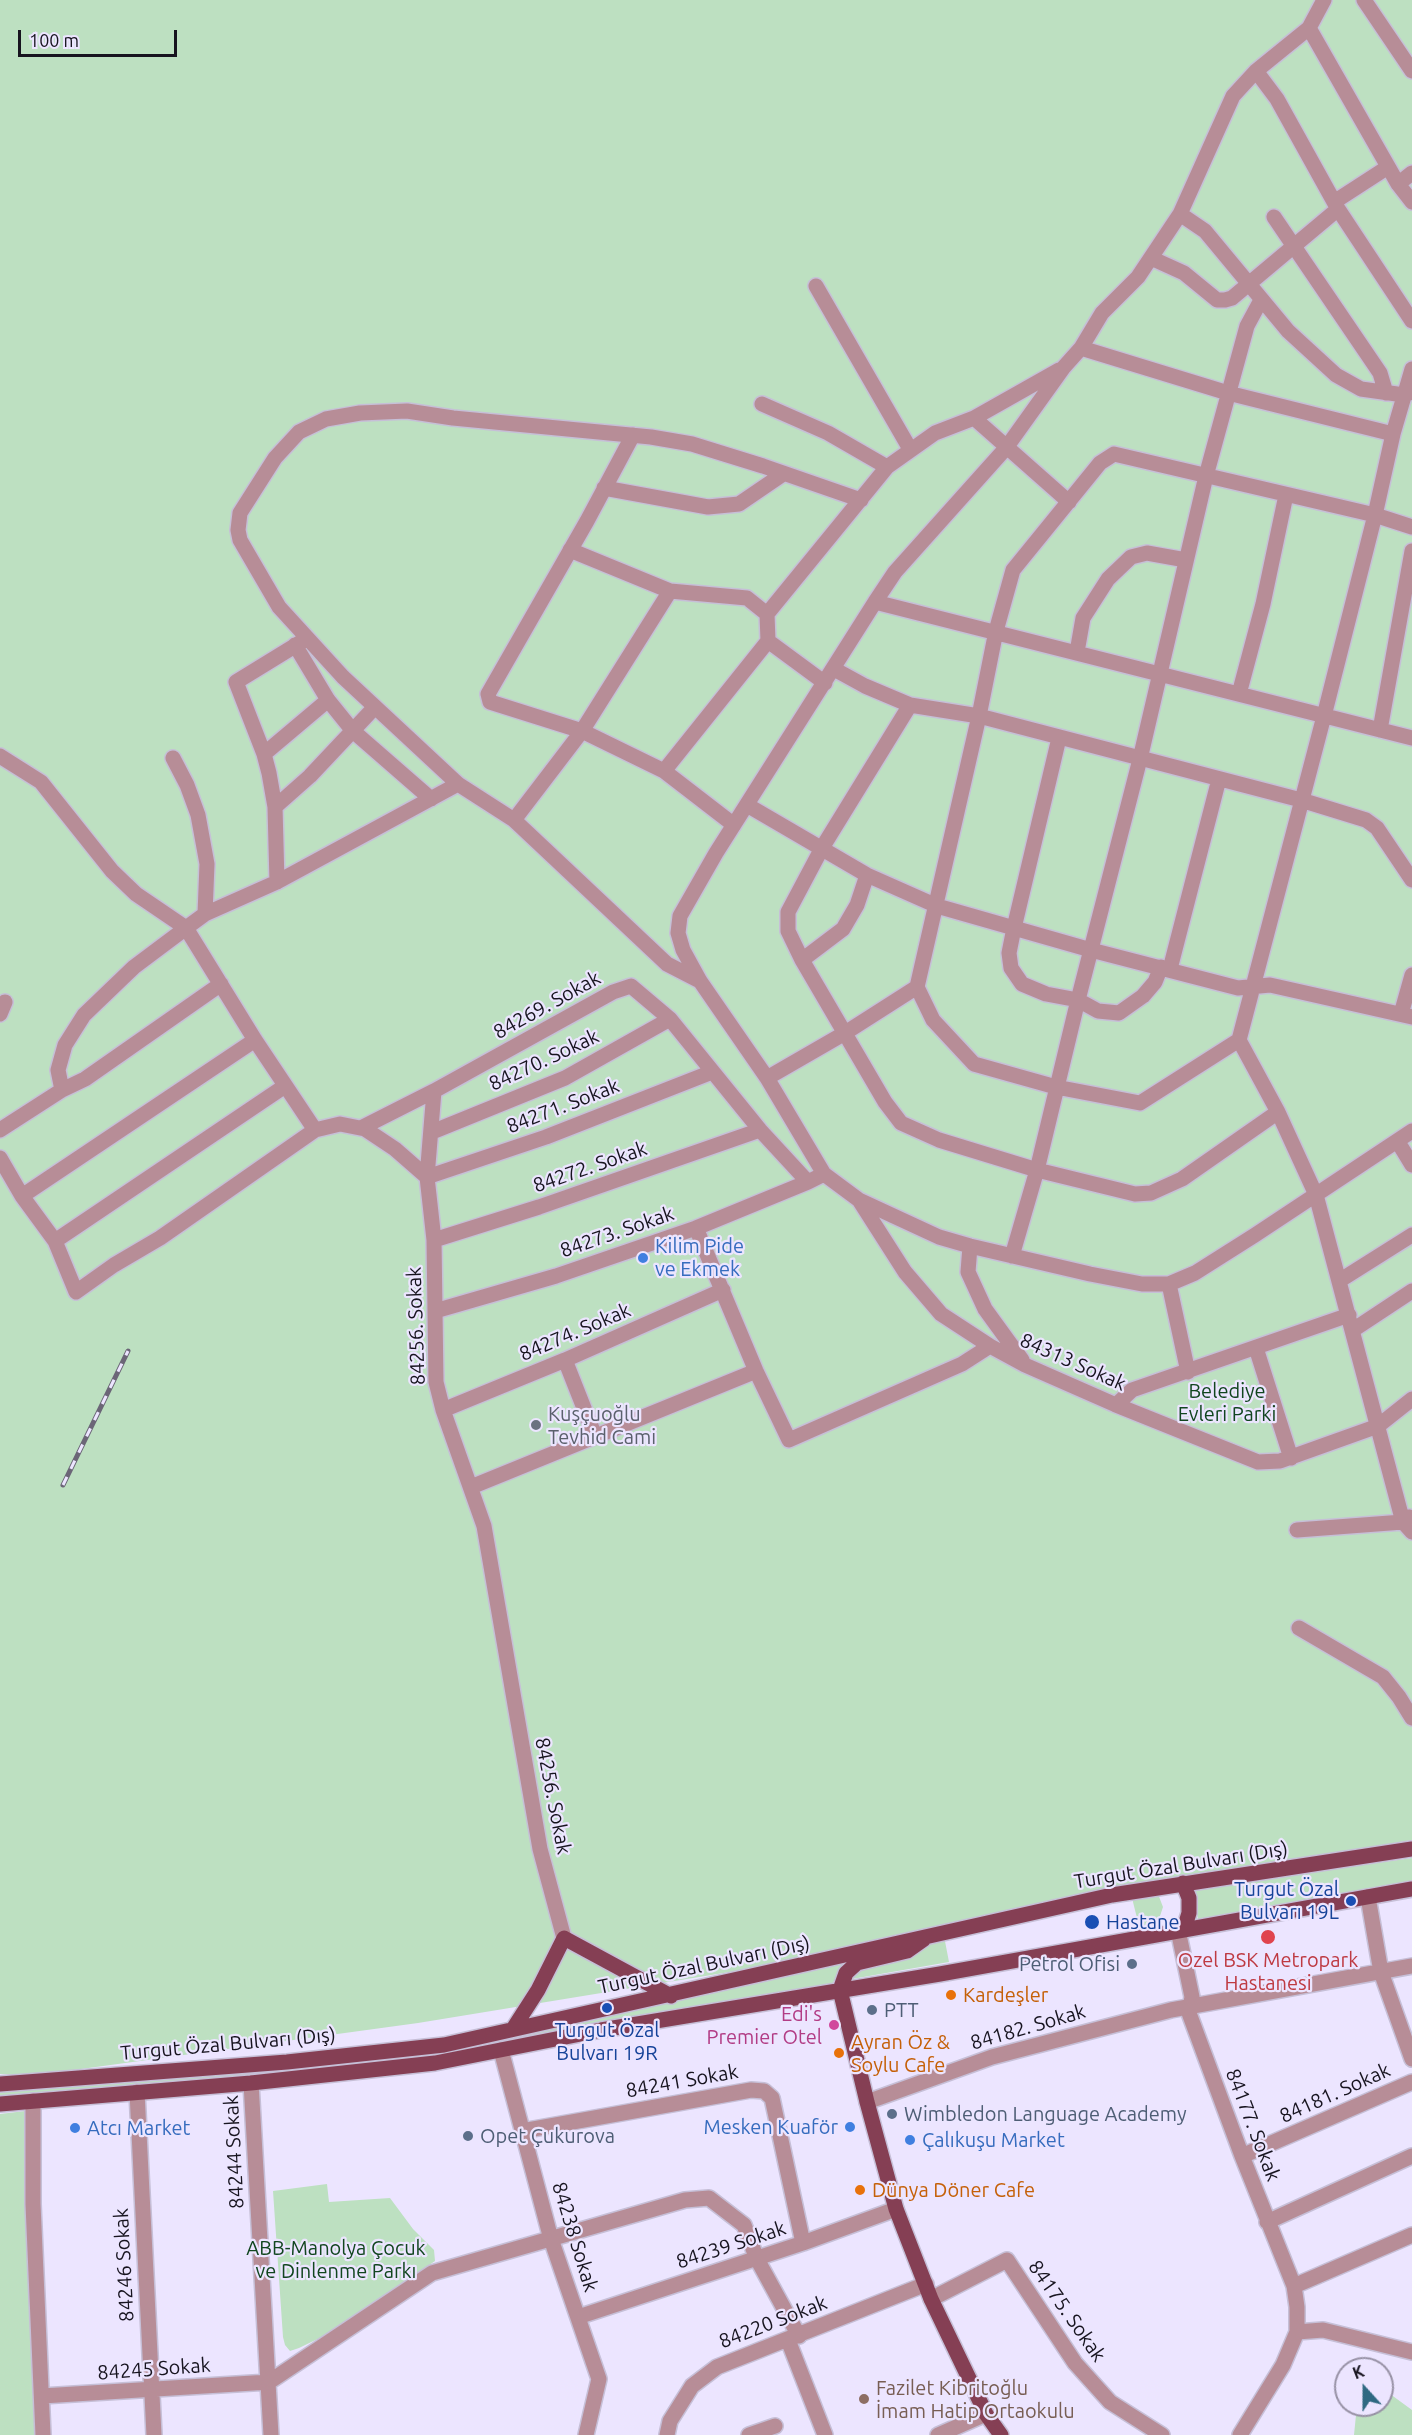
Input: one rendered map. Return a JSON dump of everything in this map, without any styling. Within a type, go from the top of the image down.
[{"type":"main road","name":"Turgut Özal Bulvarı (Dış)","points":[[0,2084],[357,2055],[444,2045],[607,2007],[671,1996],[932,1934],[1112,1895],[1412,1850]]},
{"type":"main road","points":[[1181,1930],[1188,1913],[1189,1899],[1183,1883]]},
{"type":"main road","name":"Turgut Özal Bulvarı (Dış)","points":[[0,2104],[250,2083],[435,2063],[612,2028],[940,1974],[1412,1889]]},
{"type":"main road","points":[[932,1934],[907,1951],[857,1963],[846,1973],[840,1990],[896,2209],[928,2291],[986,2414],[1001,2435]]},
{"type":"main road","points":[[513,2029],[538,1990],[564,1938],[671,1996]]},
{"type":"street","points":[[1324,0],[1309,28],[1257,71],[1233,96],[1180,214],[1138,277],[1102,313],[1081,348],[1064,367],[1006,448],[895,572],[716,853],[680,916],[678,933],[683,950],[700,981],[767,1078],[824,1174],[858,1200],[939,1237],[970,1246],[1142,1284],[1168,1284],[1195,1273],[1412,1131]]},
{"type":"street","points":[[1365,0],[1412,71]]},
{"type":"street","points":[[1309,28],[1398,184],[1412,202]]},
{"type":"street","points":[[1257,71],[1277,99],[1336,206],[1412,321]]},
{"type":"street","points":[[1151,258],[1184,273],[1217,300],[1232,298],[1336,206],[1388,167]]},
{"type":"street","points":[[1398,184],[1412,173]]},
{"type":"street","points":[[1180,214],[1204,231],[1288,331],[1336,375],[1361,389],[1408,394]]},
{"type":"street","points":[[1274,217],[1380,373],[1386,393]]},
{"type":"street","points":[[816,286],[910,449]]},
{"type":"street","points":[[1012,1256],[1037,1170],[1140,759],[1158,673],[1206,476],[1247,326],[1260,300]]},
{"type":"street","points":[[1081,348],[1228,393],[1393,434]]},
{"type":"street","points":[[664,771],[768,641],[767,614],[887,467],[935,433],[974,418],[1064,367]]},
{"type":"street","points":[[1297,1530],[1409,1523],[1378,1426],[1316,1195],[1278,1112],[1239,1040],[1324,716],[1393,434],[1408,394],[1412,369]]},
{"type":"street","points":[[762,404],[828,433],[887,467]]},
{"type":"street","points":[[431,799],[353,731],[328,700],[301,642],[246,550],[238,530],[240,513],[244,505],[274,458],[299,432],[326,419],[360,413],[407,411],[453,418],[633,435],[692,444],[861,500]]},
{"type":"street","points":[[974,418],[1069,502]]},
{"type":"street","points":[[633,435],[488,694],[490,702],[582,731],[664,771],[734,825]]},
{"type":"street","points":[[1239,1040],[1140,1103],[1056,1087],[974,1064],[933,1020],[917,987],[937,906],[996,631],[1013,570],[1100,463],[1114,454],[1375,515],[1412,526]]},
{"type":"street","points":[[604,488],[708,507],[739,504],[783,474]]},
{"type":"street","points":[[1239,694],[1263,604],[1286,495]]},
{"type":"street","points":[[570,550],[670,591],[747,598],[767,614]]},
{"type":"street","points":[[1380,730],[1412,551]]},
{"type":"street","points":[[1077,652],[1083,618],[1108,579],[1131,557],[1146,553],[1186,560]]},
{"type":"street","points":[[514,820],[582,731],[670,591]]},
{"type":"street","points":[[876,602],[1412,738]]},
{"type":"street","points":[[768,641],[825,683]]},
{"type":"street","points":[[301,642],[458,784],[514,820],[667,964],[700,981]]},
{"type":"street","points":[[277,882],[275,807],[264,754],[236,682],[301,642]]},
{"type":"street","points":[[834,669],[910,705],[979,716],[1359,817],[1372,823],[1412,880]]},
{"type":"street","points":[[264,754],[328,700]]},
{"type":"street","points":[[910,705],[822,848],[788,912],[788,931],[802,960],[885,1102],[901,1123],[939,1140],[1037,1170],[1135,1194],[1151,1193],[1182,1179],[1278,1112]]},
{"type":"street","points":[[275,807],[310,776],[374,708]]},
{"type":"street","points":[[1059,738],[1014,928],[1009,953],[1011,968],[1022,984],[1046,994],[1078,1000],[1098,1011],[1119,1013],[1143,996],[1166,968],[1219,779]]},
{"type":"street","points":[[0,756],[41,782],[112,871],[136,894],[186,928],[255,1040],[315,1130]]},
{"type":"street","points":[[173,758],[187,785],[198,815],[207,864],[205,914]]},
{"type":"street","points":[[62,1090],[58,1070],[65,1045],[84,1015],[134,968],[205,914],[277,882],[458,784]]},
{"type":"street","points":[[747,805],[867,875],[937,906],[1091,950],[1238,988],[1270,985],[1406,1015],[1412,975]]},
{"type":"street","points":[[802,960],[843,929],[858,905],[867,875]]},
{"type":"street","points":[[0,1130],[62,1090],[85,1079],[221,984]]},
{"type":"street","name":"84269. Sokak","points":[[361,1128],[434,1091],[614,992],[631,986],[670,1019],[760,1130],[808,1182]]},
{"type":"street","points":[[767,1078],[845,1033],[917,987]]},
{"type":"street","name":"84270. Sokak","points":[[432,1132],[565,1078],[670,1019]]},
{"type":"street","points":[[22,1196],[255,1040]]},
{"type":"street","name":"84271. Sokak","points":[[427,1177],[546,1137],[712,1072]]},
{"type":"street","points":[[55,1241],[285,1086]]},
{"type":"street","name":"84256. Sokak","points":[[434,1091],[427,1177],[434,1240],[436,1382],[443,1410],[484,1526],[540,1849],[564,1938]]},
{"type":"street","points":[[0,1158],[22,1196],[55,1241],[76,1292],[114,1265],[160,1238],[315,1130],[340,1124],[361,1128],[395,1149],[427,1177]]},
{"type":"street","name":"84272. Sokak","points":[[434,1240],[540,1207],[760,1130]]},
{"type":"street","points":[[1398,1142],[1412,1165]]},
{"type":"street","points":[[808,1182],[824,1174]]},
{"type":"street","name":"84273. Sokak","points":[[435,1311],[556,1276],[696,1227],[808,1182]]},
{"type":"street","points":[[858,1200],[905,1272],[941,1314],[990,1346]]},
{"type":"street","points":[[471,1487],[756,1371],[696,1227]]},
{"type":"street","points":[[1339,1281],[1412,1235]]},
{"type":"street","points":[[970,1246],[968,1272],[981,1300],[1025,1365]]},
{"type":"street","points":[[1168,1284],[1188,1372]]},
{"type":"street","name":"84274. Sokak","points":[[443,1410],[565,1360],[723,1290]]},
{"type":"street","points":[[1353,1330],[1412,1291]]},
{"type":"street","points":[[1116,1405],[1132,1390],[1349,1315]]},
{"type":"street","name":"84313 Sokak","points":[[756,1371],[789,1440],[962,1364],[990,1346],[1025,1365],[1116,1405],[1249,1460],[1268,1462],[1291,1458],[1378,1426],[1412,1399]]},
{"type":"street","points":[[1256,1348],[1291,1458]]},
{"type":"street","points":[[565,1360],[595,1436]]},
{"type":"street","points":[[1299,1628],[1383,1677],[1410,1709]]},
{"type":"street","points":[[1368,1897],[1381,1972],[1407,2036],[1412,2060]]},
{"type":"street","name":"84177. Sokak","points":[[1181,1930],[1192,1998],[1188,2013],[1267,2222],[1294,2286],[1297,2307],[1297,2332],[1283,2365],[1240,2435]]},
{"type":"street","name":"84182. Sokak","points":[[867,2102],[992,2058],[1189,2007],[1412,1966]]},
{"type":"street","name":"84238 Sokak","points":[[501,2050],[551,2239],[599,2379],[586,2435]]},
{"type":"street","name":"84181. Sokak","points":[[1242,2156],[1412,2082]]},
{"type":"street","name":"84244 Sokak","points":[[250,2083],[271,2435]]},
{"type":"street","name":"84241 Sokak","points":[[522,2131],[751,2090],[764,2091],[772,2098],[803,2243]]},
{"type":"street","name":"84246 Sokak","points":[[137,2092],[154,2435]]},
{"type":"street","points":[[33,2101],[33,2204],[43,2435]]},
{"type":"street","points":[[1267,2222],[1412,2156]]},
{"type":"street","points":[[269,2382],[432,2273],[685,2200],[709,2198],[744,2225],[793,2338],[825,2435]]},
{"type":"street","name":"84239 Sokak","points":[[578,2317],[757,2259],[896,2209]]},
{"type":"street","points":[[1294,2286],[1412,2235]]},
{"type":"street","name":"84175. Sokak","points":[[928,2291],[1006,2260],[1075,2363],[1110,2402],[1162,2435]]},
{"type":"street","name":"84220 Sokak","points":[[667,2435],[670,2421],[692,2386],[717,2367],[928,2291]]},
{"type":"street","points":[[1297,2332],[1323,2330],[1412,2352]]},
{"type":"street","name":"84245 Sokak","points":[[42,2397],[269,2382]]},
{"type":"street","points":[[938,2435],[986,2414]]},
{"type":"street","points":[[749,2435],[775,2426]]},
{"type":"green space","name":"Belediye Evleri Parki","points":[[0,0],[1412,0],[1412,1840],[1182,1879],[864,1950],[418,2023],[30,2076],[0,2074]]},
{"type":"green space","points":[[1412,1858],[1412,1881],[1198,1920],[1196,1907],[1185,1890]]},
{"type":"green space","points":[[1158,1894],[1163,1907],[1160,1916],[1153,1924],[1140,1930],[1132,1898]]},
{"type":"green space","points":[[944,1936],[949,1962],[852,1979],[857,1970]]},
{"type":"green space","points":[[847,1962],[832,1984],[568,2028],[432,2056],[221,2078],[0,2096],[0,2091],[220,2074],[432,2053],[568,2026]]},
{"type":"green space","points":[[25,2111],[36,2435],[0,2435],[0,2114]]},
{"type":"green space","name":"ABB-Manolya Çocuk ve Dinlenme Parkı","points":[[327,2184],[329,2202],[390,2198],[413,2229],[434,2250],[435,2261],[332,2332],[290,2351],[283,2337],[273,2191]]},
{"type":"green space","points":[[1394,2397],[1412,2410],[1412,2435],[1354,2435],[1356,2417],[1394,2417]]},
{"type":"railway","points":[[63,1485],[128,1351]]},
{"type":"place","name":"Kilim Pide ve Ekmek","points":[[643,1258]]},
{"type":"place","name":"Kuşçuoğlu Tevhid Cami","points":[[536,1425]]},
{"type":"place","name":"Turgut Özal Bulvarı 19L","points":[[1351,1901]]},
{"type":"place","name":"Hastane","points":[[1092,1922]]},
{"type":"place","name":"Ozel BSK Metropark Hastanesi","points":[[1268,1937]]},
{"type":"place","name":"Petrol Ofisi","points":[[1132,1964]]},
{"type":"place","name":"Kardeşler","points":[[951,1995]]},
{"type":"place","name":"Turgut Özal Bulvarı 19R","points":[[607,2008]]},
{"type":"place","name":"PTT","points":[[872,2010]]},
{"type":"place","name":"Edi's Premier Otel","points":[[834,2025]]},
{"type":"place","name":"Ayran Öz & Soylu Cafe","points":[[839,2053]]},
{"type":"place","name":"Wimbledon Language Academy","points":[[892,2114]]},
{"type":"place","name":"Mesken Kuaför","points":[[850,2127]]},
{"type":"place","name":"Atcı Market","points":[[75,2128]]},
{"type":"place","name":"Opet Çukurova","points":[[468,2136]]},
{"type":"place","name":"Çalıkuşu Market","points":[[910,2140]]},
{"type":"place","name":"Dünya Döner Cafe","points":[[860,2190]]},
{"type":"place","name":"Fazilet Kibritoğlu İmam Hatip Ortaokulu","points":[[864,2399]]}]
